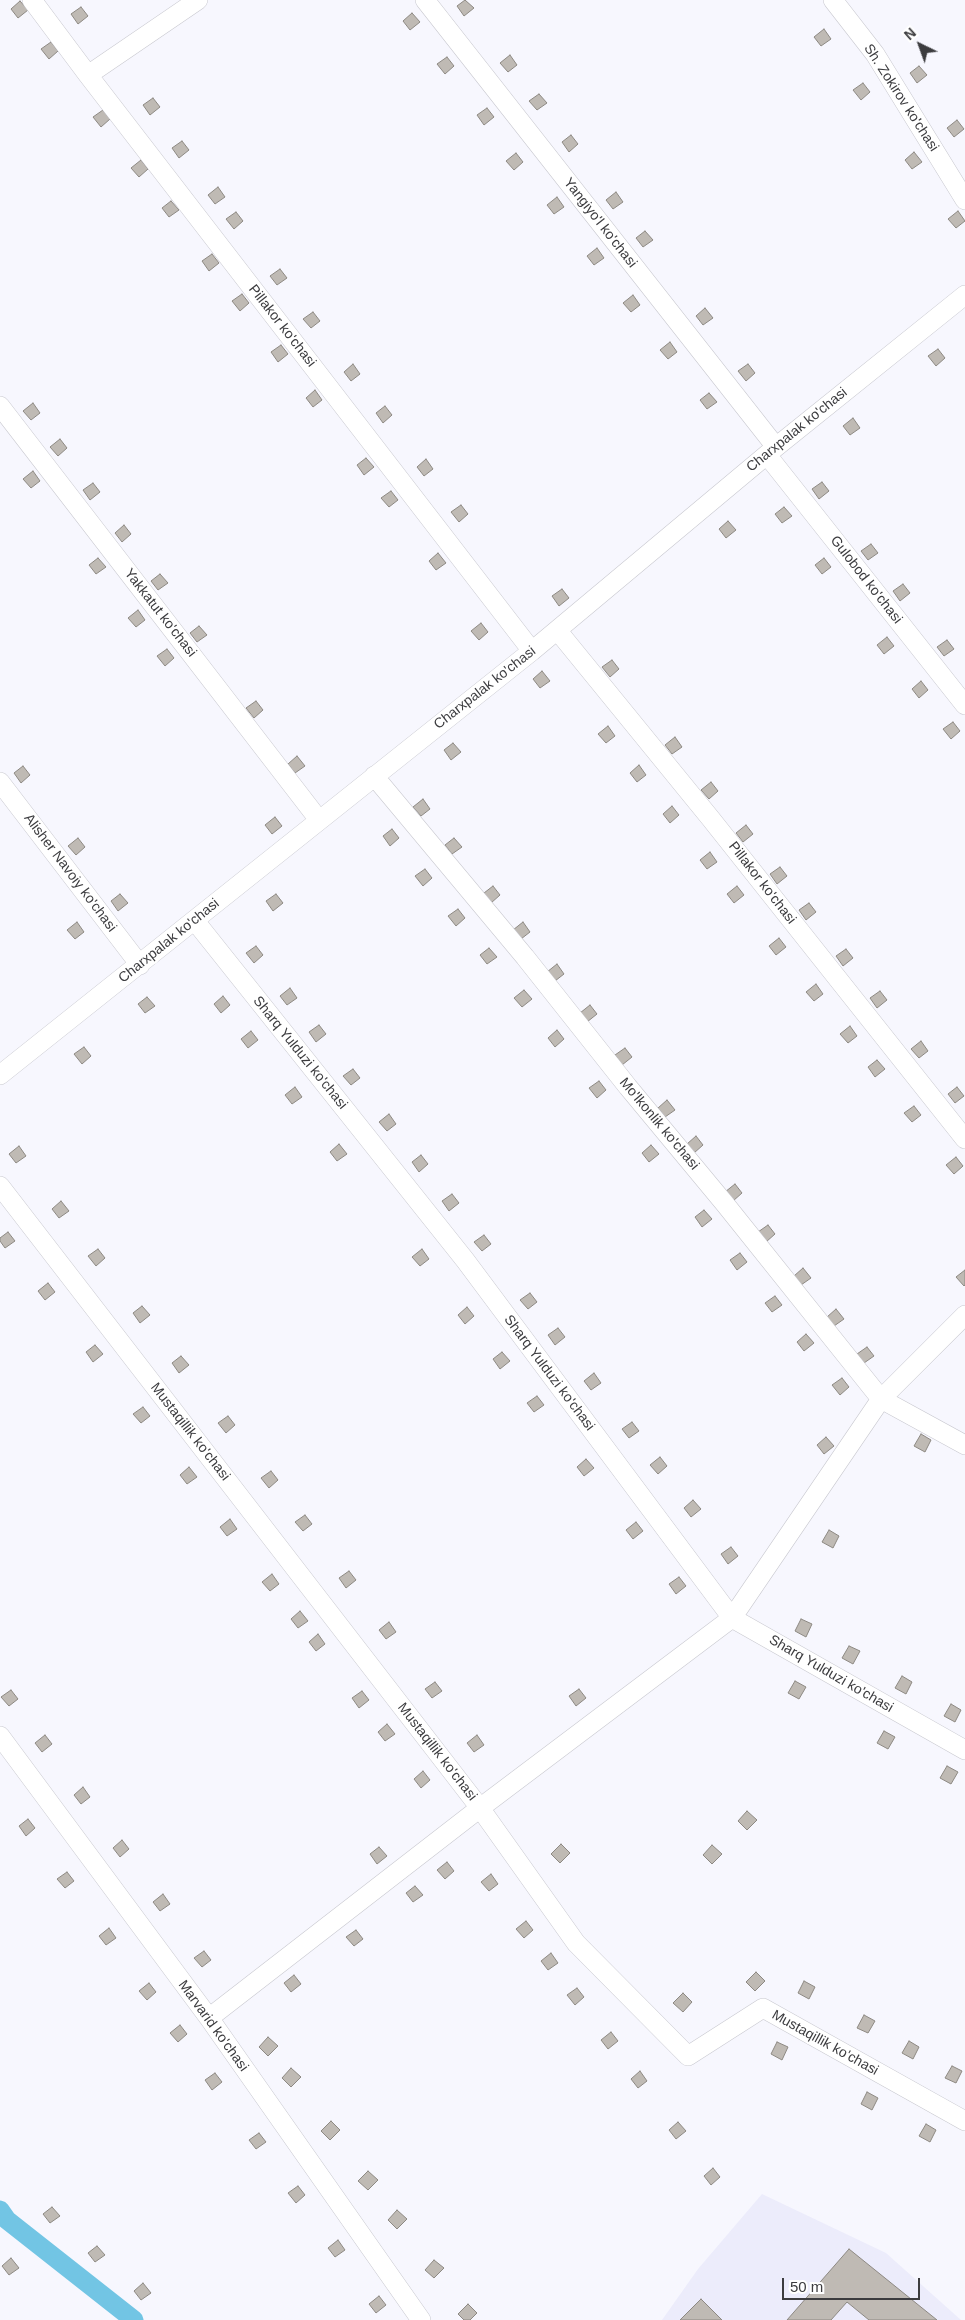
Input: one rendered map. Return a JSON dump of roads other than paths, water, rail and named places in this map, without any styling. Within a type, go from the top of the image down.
[{"type":"street","name":"Pillakor ko'chasi","points":[[32,0],[532,651]]},
{"type":"street","points":[[88,75],[198,0]]},
{"type":"street","name":"Yangiyo'l ko'chasi","points":[[425,0],[771,451]]},
{"type":"street","name":"Sh. Zokirov ko'chasi","points":[[833,0],[875,54],[965,200]]},
{"type":"street","name":"Charxpalak ko'chasi","points":[[0,1075],[532,651],[771,451],[965,295]]},
{"type":"street","name":"Yakkatut ko'chasi","points":[[0,406],[319,820]]},
{"type":"street","name":"Gulobod ko'chasi","points":[[771,451],[965,705]]},
{"type":"street","name":"Pillakor ko'chasi","points":[[557,630],[712,819],[965,1138]]},
{"type":"street","name":"Mo'lkonlik ko'chasi","points":[[374,776],[525,957],[881,1399],[965,1445]]},
{"type":"street","name":"Alisher Navoiy ko'chasi","points":[[0,782],[140,965]]},
{"type":"street","name":"Sharq Yulduzi ko'chasi","points":[[195,921],[465,1260],[732,1618],[965,1750]]},
{"type":"street","name":"Mustaqillik ko'chasi","points":[[0,1186],[480,1808],[576,1943],[688,2056],[763,2008],[965,2121]]},
{"type":"street","points":[[209,2018],[480,1808],[732,1618],[881,1399],[965,1315]]},
{"type":"street","name":"Marvarid ko'chasi","points":[[0,1736],[209,2018],[421,2320]]},
{"type":"waterway","points":[[0,2210],[7,2220],[134,2320]]}]
